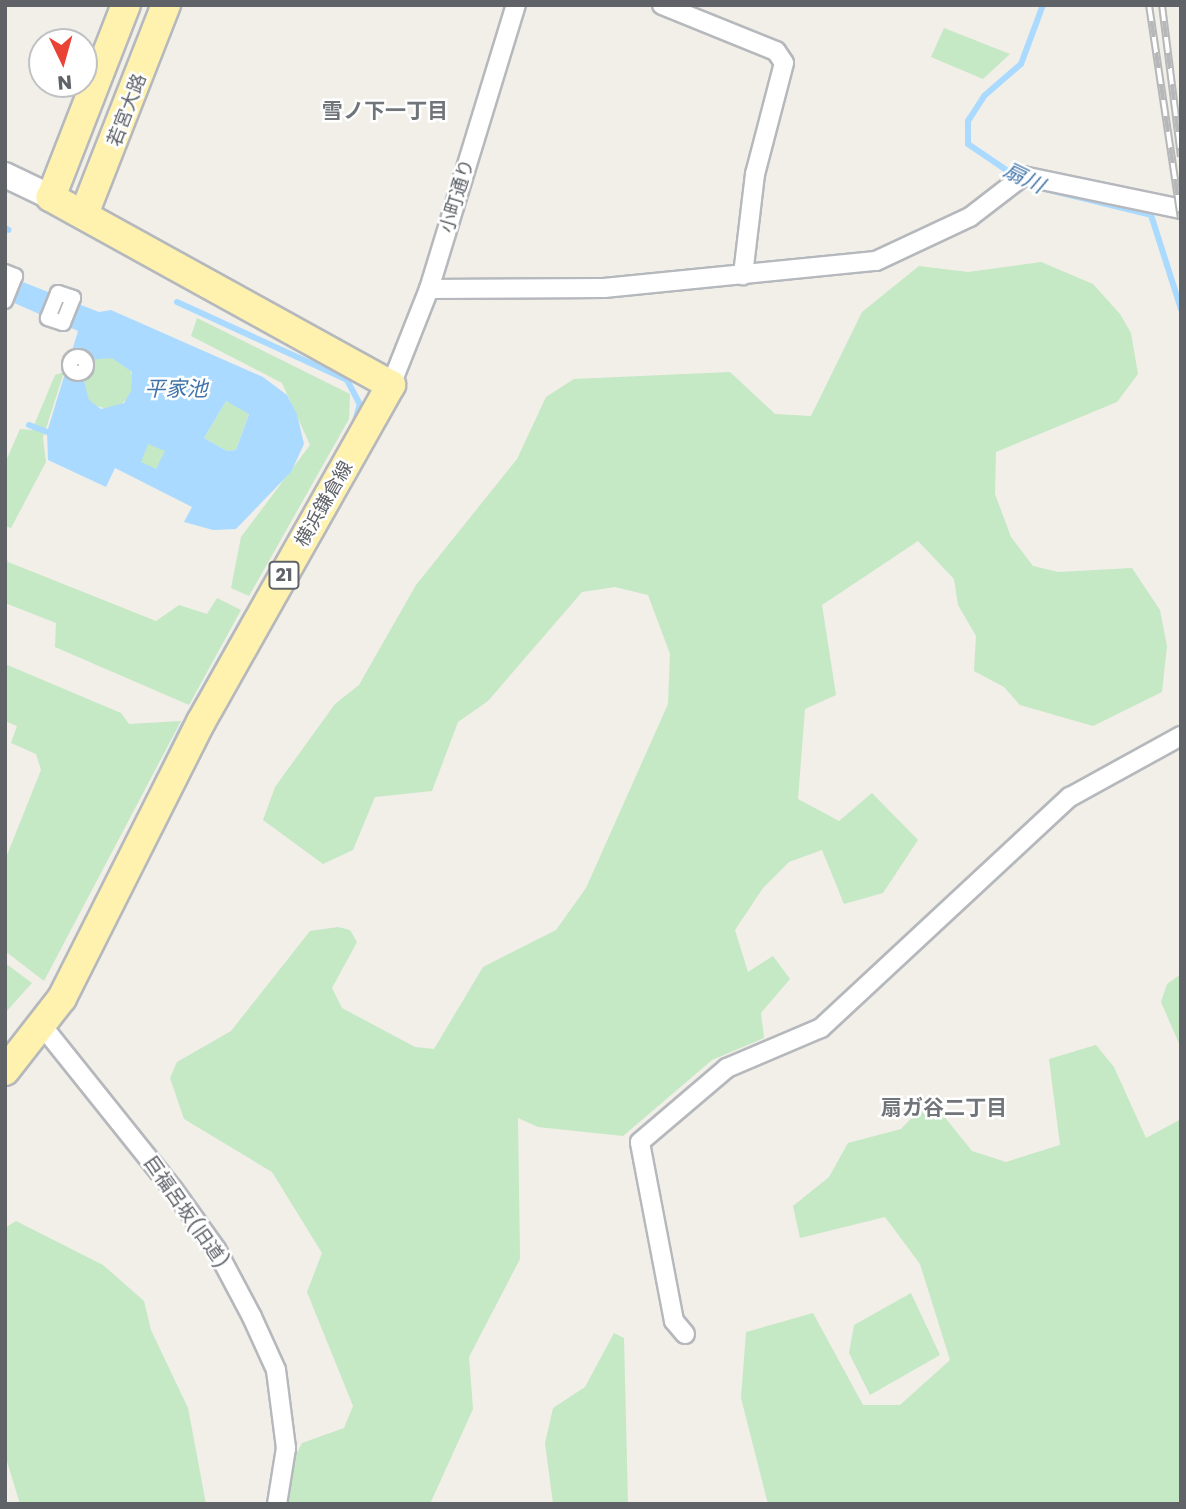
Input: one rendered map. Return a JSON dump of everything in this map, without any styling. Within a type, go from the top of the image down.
[{"type":"main road","name":"若宮大路","points":[[51,197],[126,5]]},
{"type":"main road","name":"若宮大路","points":[[84,214],[166,5]]},
{"type":"main road","points":[[5,175],[84,214],[391,385]]},
{"type":"main road","name":"横浜鎌倉線","points":[[5,1071],[44,1028],[201,722],[391,385]]},
{"type":"street","name":"小町通り","points":[[391,385],[429,289],[516,5]]},
{"type":"street","points":[[662,5],[776,51],[784,63],[755,174],[743,275]]},
{"type":"street","points":[[429,289],[537,292],[876,261],[970,217],[1023,176],[1181,209]]},
{"type":"street","points":[[5,272],[15,276],[5,301]]},
{"type":"street","points":[[685,1334],[674,1321],[640,1142],[727,1068],[821,1028],[1070,797],[1181,736]]},
{"type":"street","name":"巨福呂坂(旧道)","points":[[44,1028],[180,1199],[252,1317],[276,1370],[286,1448],[277,1504]]},
{"type":"green space","points":[[944,28],[1010,54],[983,79],[931,57]]},
{"type":"green space","points":[[1041,262],[1093,284],[1120,314],[1131,333],[1138,374],[1117,402],[996,452],[995,494],[1011,537],[1033,566],[1058,572],[1132,568],[1160,610],[1167,646],[1162,692],[1093,726],[1020,705],[1004,687],[974,671],[976,636],[958,605],[954,579],[918,541],[822,605],[836,695],[805,709],[798,799],[839,821],[872,793],[918,840],[883,893],[844,904],[822,850],[789,862],[763,888],[735,930],[748,972],[773,956],[790,979],[761,1013],[764,1038],[712,1060],[623,1136],[538,1127],[518,1118],[520,1259],[469,1357],[473,1409],[430,1504],[284,1504],[290,1466],[302,1443],[344,1428],[353,1406],[307,1292],[322,1253],[272,1172],[184,1119],[170,1078],[177,1062],[231,1031],[310,931],[338,927],[350,930],[357,942],[332,988],[342,1008],[415,1047],[434,1049],[483,967],[556,930],[586,888],[668,704],[670,654],[648,595],[615,587],[582,592],[488,701],[458,722],[432,791],[375,797],[353,850],[323,864],[263,820],[275,787],[335,704],[359,685],[416,585],[517,459],[546,397],[574,379],[730,372],[775,414],[811,416],[862,312],[919,266],[968,272]]},
{"type":"green space","points":[[197,318],[350,394],[349,419],[249,596],[231,588],[241,537],[310,445],[282,383],[191,336]]},
{"type":"green space","points":[[107,356],[117,358],[125,364],[131,372],[131,392],[125,400],[117,406],[107,408],[97,406],[89,400],[83,392],[81,382],[83,372],[89,364],[97,358]]},
{"type":"green space","points":[[64,372],[43,438],[46,462],[11,528],[5,526],[5,463],[20,429],[32,430],[55,375]]},
{"type":"green space","points":[[226,401],[249,413],[236,450],[227,451],[204,438]]},
{"type":"green space","points":[[153,443],[162,447],[166,456],[162,465],[153,469],[144,465],[140,456],[144,447]]},
{"type":"green space","points":[[5,554],[8,562],[156,621],[179,605],[207,614],[217,598],[241,610],[189,705],[55,647],[56,623],[5,603]]},
{"type":"green space","points":[[5,664],[121,713],[129,724],[181,721],[44,981],[5,951],[5,860],[41,770],[36,754],[11,743],[17,726],[5,721]]},
{"type":"green space","points":[[5,963],[32,983],[5,1013]]},
{"type":"green space","points":[[1181,974],[1181,1048],[1161,1002],[1167,984]]},
{"type":"green space","points":[[1096,1045],[1114,1067],[1146,1138],[1181,1119],[1181,1504],[768,1504],[741,1398],[746,1332],[813,1313],[863,1405],[900,1405],[950,1360],[920,1264],[885,1217],[800,1238],[793,1206],[829,1177],[848,1143],[901,1129],[930,1099],[972,1151],[1006,1162],[1060,1145],[1049,1059]]},
{"type":"green space","points":[[16,1221],[103,1265],[144,1301],[151,1330],[188,1408],[206,1504],[20,1504],[5,1455],[5,1228]]},
{"type":"green space","points":[[911,1293],[940,1355],[870,1395],[849,1353],[854,1325]]},
{"type":"green space","points":[[614,1333],[624,1338],[628,1504],[553,1504],[545,1443],[553,1408],[585,1387]]},
{"type":"water","name":"平家池","points":[[5,275],[99,312],[111,310],[263,377],[287,395],[297,414],[304,444],[291,472],[236,529],[213,530],[184,522],[192,507],[115,468],[106,487],[48,460],[47,432],[78,331],[5,299]],"holes":[[[112,358],[132,372],[131,391],[124,403],[101,409],[89,400],[81,370],[86,360]],[[226,401],[249,414],[236,450],[227,451],[204,438]],[[148,444],[165,451],[156,469],[141,462]]]},
{"type":"waterway","name":"扇川","points":[[1018,178],[968,144],[968,121],[984,96],[1021,64],[1043,5]]},
{"type":"waterway","name":"扇川","points":[[1041,188],[1151,215],[1181,309]]},
{"type":"waterway","points":[[5,228],[9,230]]},
{"type":"waterway","points":[[177,302],[347,380],[360,404],[355,422]]},
{"type":"waterway","points":[[29,425],[47,432]]},
{"type":"waterway","points":[[193,708],[247,612]]},
{"type":"waterway","points":[[156,781],[184,724]]},
{"type":"railway","points":[[1149,5],[1181,218]]},
{"type":"railway","points":[[1162,5],[1181,157]]},
{"type":"district","name":"雪ノ下一丁目","points":[[385,111]]},
{"type":"district","name":"扇ガ谷二丁目","points":[[944,1108]]}]
